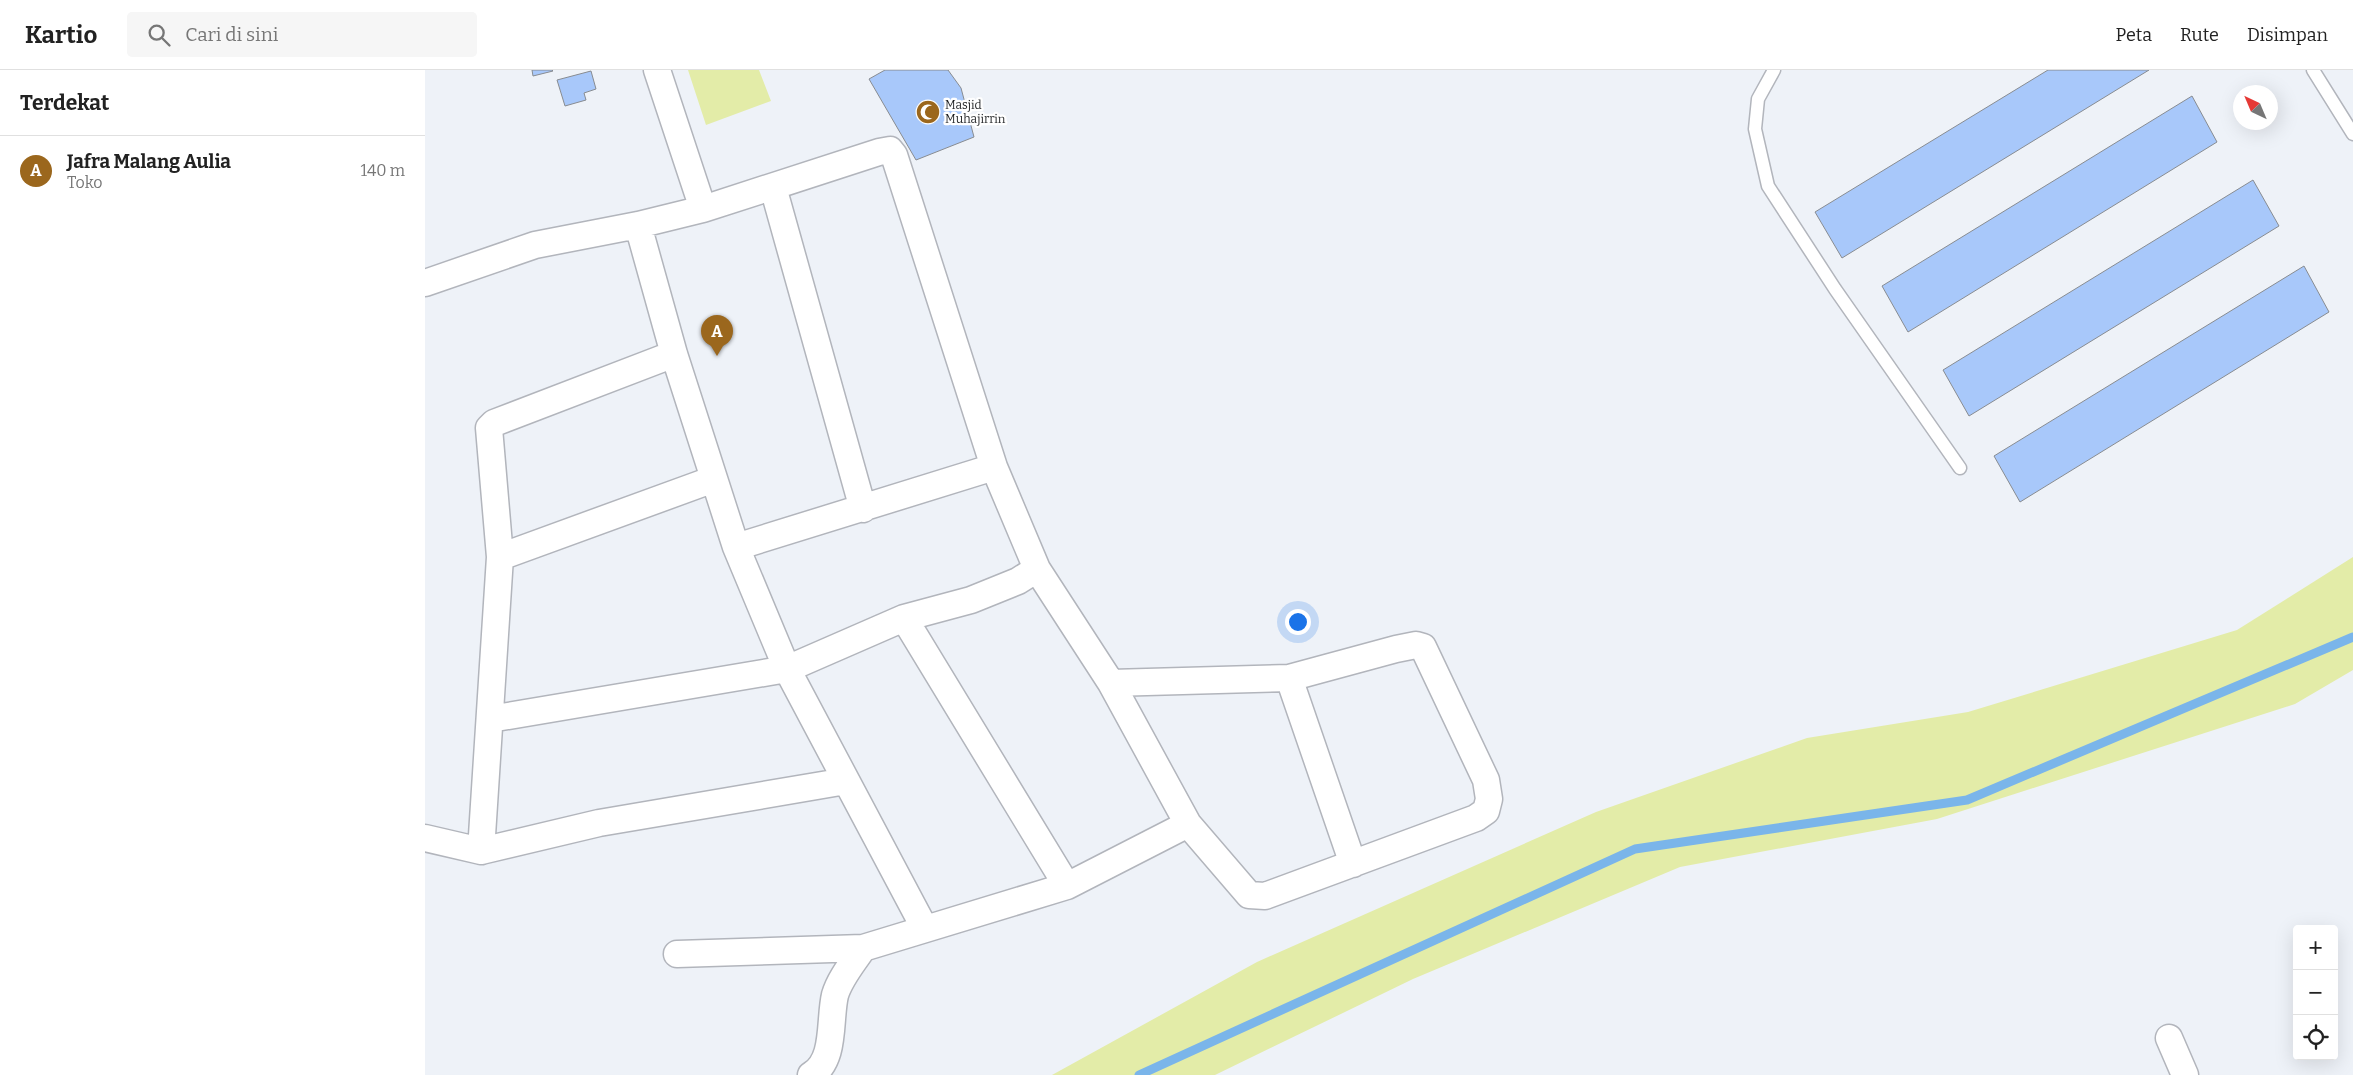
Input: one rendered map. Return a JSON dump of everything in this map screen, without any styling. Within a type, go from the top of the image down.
[{"type":"street","points":[[657,70],[703,209]]},
{"type":"street","points":[[425,283],[535,245],[638,225],[703,209],[879,152],[886,150],[893,152],[994,468],[1037,569],[1111,683],[1188,824],[1249,895],[1265,896],[1476,818],[1486,811],[1489,799],[1486,780],[1423,648],[1416,645],[1289,678],[1111,683]]},
{"type":"street","points":[[773,187],[863,509]]},
{"type":"street","points":[[638,225],[674,354],[736,548],[787,669],[925,929]]},
{"type":"street","points":[[481,851],[499,557],[489,428],[494,423],[674,354]]},
{"type":"street","points":[[736,548],[994,468]]},
{"type":"street","points":[[499,557],[713,480]]},
{"type":"street","points":[[490,719],[787,669],[904,618],[971,600],[1018,581],[1037,569]]},
{"type":"street","points":[[904,618],[1067,886]]},
{"type":"street","points":[[1289,678],[1353,864]]},
{"type":"street","points":[[425,838],[481,851],[599,823],[846,781]]},
{"type":"street","points":[[677,954],[863,948],[1067,886],[1188,824]]},
{"type":"street","points":[[811,1075],[816,1072],[824,1061],[830,1037],[835,996],[839,985],[863,948]]},
{"type":"street","points":[[2169,1038],[2185,1075]]},
{"type":"lane","points":[[1774,70],[1758,99],[1755,129],[1768,186],[1835,289],[1960,468]]},
{"type":"lane","points":[[2313,70],[2353,134]]},
{"type":"green space","points":[[688,70],[759,70],[771,101],[706,125]]},
{"type":"green space","points":[[2353,557],[2353,670],[2295,704],[1937,819],[1680,867],[1413,979],[1215,1075],[1052,1075],[1257,962],[1596,812],[1807,738],[1968,712],[2237,630]]},
{"type":"building","points":[[532,70],[552,70],[553,71],[533,76]]},
{"type":"building","name":"Masjid Muhajirrin","points":[[885,70],[948,70],[961,88],[974,137],[916,160],[869,79]]},
{"type":"building","points":[[2048,70],[2149,70],[1842,258],[1815,212]]},
{"type":"building","points":[[591,71],[596,89],[584,93],[586,100],[565,106],[557,80]]},
{"type":"building","points":[[2192,96],[2217,142],[1908,332],[1882,286]]},
{"type":"building","points":[[2253,180],[2279,226],[1969,416],[1943,370]]},
{"type":"building","points":[[2304,266],[2329,312],[2020,502],[1994,456]]},
{"type":"waterway","points":[[1139,1075],[1635,849],[1967,800],[2353,637]]},
{"type":"place","name":"Masjid Muhajirrin","points":[[928,112]]},
{"type":"place","name":"Jafra Malang Aulia","points":[[717,356]]}]
